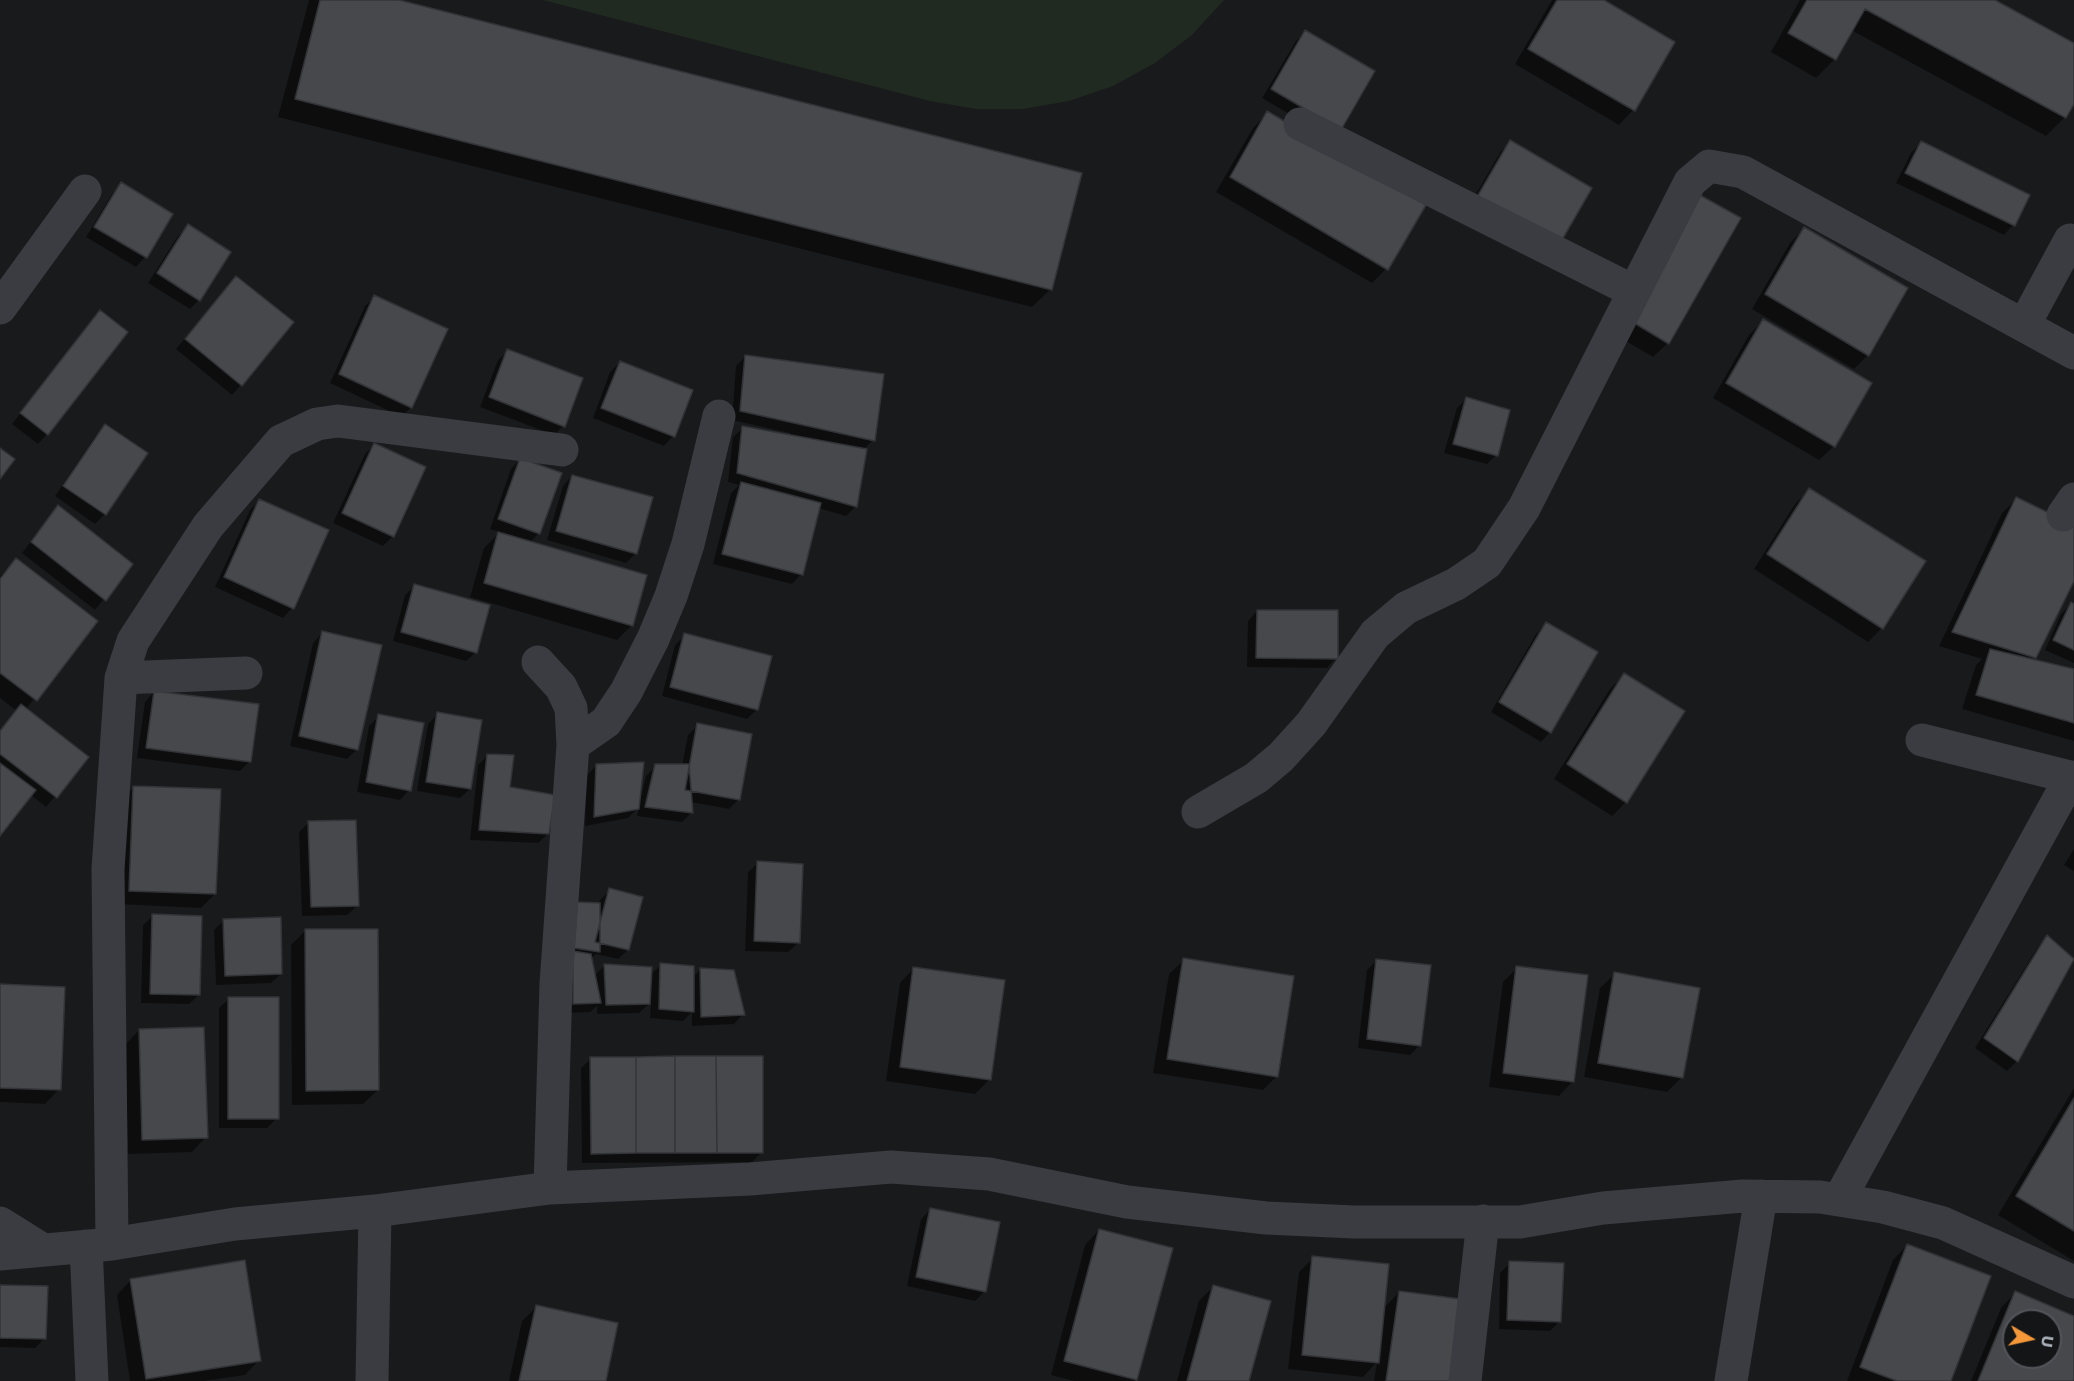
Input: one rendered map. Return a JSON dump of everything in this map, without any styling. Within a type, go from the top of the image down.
[{"type":"street","points":[[1300,124],[1633,291]]},
{"type":"street","points":[[1198,812],[1256,778],[1281,757],[1311,724],[1375,634],[1406,608],[1456,584],[1487,564],[1524,508],[1690,182],[1709,166],[1743,172],[2074,353]]},
{"type":"street","points":[[0,308],[85,191]]},
{"type":"street","points":[[2024,325],[2070,240]]},
{"type":"street","points":[[573,745],[606,722],[626,692],[653,639],[671,596],[687,544],[718,416]]},
{"type":"street","points":[[93,1381],[99,1245],[108,869],[121,678],[133,641],[208,526],[281,441],[317,424],[338,421],[562,450]]},
{"type":"street","points":[[538,662],[561,687],[571,708],[573,745],[556,984],[550,1188]]},
{"type":"street","points":[[121,678],[246,673]]},
{"type":"street","points":[[1839,1200],[2072,778],[1922,740]]},
{"type":"street","points":[[0,1254],[40,1248],[99,1245],[235,1224],[375,1211],[550,1188],[750,1179],[891,1167],[989,1174],[1127,1202],[1266,1218],[1354,1222],[1520,1222],[1603,1208],[1761,1196],[1839,1200],[1883,1207],[1943,1223],[2074,1282]]},
{"type":"street","points":[[1731,1381],[1761,1196]]},
{"type":"street","points":[[372,1381],[375,1211]]},
{"type":"street","points":[[1465,1381],[1483,1221]]},
{"type":"street","points":[[0,1223],[40,1248]]},
{"type":"shaded area","points":[[543,0],[1224,0],[1192,35],[1155,63],[1113,86],[1069,101],[1023,109],[976,109],[930,101]]},
{"type":"building","points":[[320,0],[399,0],[1082,173],[1052,290],[295,99]]},
{"type":"building","points":[[1557,0],[1604,0],[1675,42],[1635,111],[1528,49]]},
{"type":"building","points":[[1807,0],[1995,0],[2074,43],[2074,104],[2066,118],[1865,9],[1836,60],[1788,33]]},
{"type":"building","points":[[1305,30],[1375,71],[1341,130],[1271,89]]},
{"type":"building","points":[[1267,111],[1426,205],[1388,270],[1230,177]]},
{"type":"building","points":[[1510,140],[1592,188],[1559,245],[1477,197]]},
{"type":"building","points":[[1921,141],[2030,195],[2015,226],[1905,173]]},
{"type":"building","points":[[121,182],[173,214],[147,258],[94,227]]},
{"type":"building","points":[[1698,194],[1741,218],[1669,344],[1626,318]]},
{"type":"building","points":[[188,224],[231,252],[200,301],[157,273]]},
{"type":"building","points":[[1804,227],[1908,288],[1869,356],[1765,294]]},
{"type":"building","points":[[236,276],[294,322],[242,386],[185,339]]},
{"type":"building","points":[[374,295],[448,329],[412,408],[339,374]]},
{"type":"building","points":[[100,310],[128,332],[48,435],[20,413]]},
{"type":"building","points":[[1763,319],[1872,383],[1835,447],[1726,383]]},
{"type":"building","points":[[507,349],[583,378],[565,427],[489,397]]},
{"type":"building","points":[[745,355],[884,374],[875,441],[740,411]]},
{"type":"building","points":[[620,361],[693,390],[675,437],[601,408]]},
{"type":"building","points":[[1466,397],[1510,410],[1498,456],[1453,444]]},
{"type":"building","points":[[105,424],[148,453],[106,515],[63,486]]},
{"type":"building","points":[[742,426],[867,449],[857,507],[737,473]]},
{"type":"building","points":[[374,443],[426,467],[394,537],[342,513]]},
{"type":"building","points":[[0,448],[15,459],[0,479]]},
{"type":"building","points":[[520,458],[562,473],[540,534],[498,519]]},
{"type":"building","points":[[572,475],[653,497],[637,554],[556,531]]},
{"type":"building","points":[[741,482],[821,503],[803,575],[722,554]]},
{"type":"building","points":[[1809,488],[1926,561],[1883,629],[1767,554]]},
{"type":"building","points":[[2016,497],[2074,525],[2074,581],[2036,658],[1952,632]]},
{"type":"building","points":[[259,499],[329,530],[294,609],[224,577]]},
{"type":"building","points":[[58,505],[133,564],[106,601],[31,542]]},
{"type":"building","points":[[498,532],[647,575],[633,626],[484,583]]},
{"type":"building","points":[[16,558],[98,621],[37,701],[0,673],[0,579]]},
{"type":"building","points":[[414,584],[490,605],[477,653],[401,632]]},
{"type":"building","points":[[2071,602],[2074,604],[2074,650],[2053,640]]},
{"type":"building","points":[[1257,610],[1338,610],[1338,659],[1256,658]]},
{"type":"building","points":[[1546,622],[1598,652],[1551,733],[1499,702]]},
{"type":"building","points":[[322,631],[382,645],[358,750],[299,736]]},
{"type":"building","points":[[684,633],[772,656],[758,710],[670,687]]},
{"type":"building","points":[[1990,649],[2074,669],[2074,723],[1976,695]]},
{"type":"building","points":[[1624,673],[1685,711],[1627,803],[1567,764]]},
{"type":"building","points":[[154,691],[259,704],[251,762],[146,748]]},
{"type":"building","points":[[21,704],[89,757],[57,798],[0,754],[0,731]]},
{"type":"building","points":[[437,712],[482,720],[471,789],[426,782]]},
{"type":"building","points":[[378,714],[424,723],[411,791],[366,782]]},
{"type":"building","points":[[697,723],[752,734],[740,800],[685,790]]},
{"type":"building","points":[[487,754],[514,755],[510,787],[555,795],[549,834],[479,830]]},
{"type":"building","points":[[644,762],[639,809],[594,817],[596,764]]},
{"type":"building","points":[[0,763],[36,790],[0,836]]},
{"type":"building","points":[[655,764],[689,764],[693,813],[645,807]]},
{"type":"building","points":[[133,786],[221,789],[216,894],[129,891]]},
{"type":"building","points":[[356,820],[359,906],[311,907],[308,821]]},
{"type":"building","points":[[757,861],[803,864],[800,943],[754,941]]},
{"type":"building","points":[[609,888],[643,897],[629,950],[595,942]]},
{"type":"building","points":[[577,902],[600,903],[600,952],[574,948]]},
{"type":"building","points":[[152,914],[202,916],[200,995],[150,994]]},
{"type":"building","points":[[281,917],[282,974],[225,976],[223,919]]},
{"type":"building","points":[[305,929],[378,929],[379,1090],[306,1091]]},
{"type":"building","points":[[2047,935],[2074,959],[2018,1062],[1984,1038]]},
{"type":"building","points":[[573,951],[591,954],[601,1003],[573,1004]]},
{"type":"building","points":[[1183,958],[1294,976],[1278,1077],[1167,1059]]},
{"type":"building","points":[[1376,959],[1431,965],[1421,1046],[1367,1039]]},
{"type":"building","points":[[660,963],[694,966],[694,1012],[659,1009]]},
{"type":"building","points":[[604,964],[652,967],[650,1004],[606,1005]]},
{"type":"building","points":[[1516,966],[1588,975],[1574,1082],[1503,1073]]},
{"type":"building","points":[[913,967],[1005,980],[991,1080],[900,1067]]},
{"type":"building","points":[[700,968],[734,970],[745,1015],[701,1017]]},
{"type":"building","points":[[1614,972],[1700,988],[1683,1078],[1598,1063]]},
{"type":"building","points":[[0,984],[65,987],[61,1090],[0,1088]]},
{"type":"building","points":[[228,997],[279,997],[279,1119],[228,1119]]},
{"type":"building","points":[[204,1027],[208,1138],[142,1140],[139,1029]]},
{"type":"building","points":[[675,1056],[675,1153],[636,1153],[636,1057]]},
{"type":"building","points":[[675,1056],[716,1056],[717,1153],[675,1153]]},
{"type":"building","points":[[716,1056],[763,1056],[763,1153],[717,1153]]},
{"type":"building","points":[[590,1057],[636,1057],[636,1153],[591,1154]]},
{"type":"building","points":[[2074,1098],[2074,1231],[2016,1196]]},
{"type":"building","points":[[930,1208],[1000,1222],[986,1292],[916,1277]]},
{"type":"building","points":[[1099,1229],[1173,1248],[1137,1380],[1064,1361]]},
{"type":"building","points":[[1907,1244],[1991,1276],[1951,1381],[1897,1381],[1860,1367]]},
{"type":"building","points":[[1312,1256],[1389,1264],[1379,1363],[1302,1355]]},
{"type":"building","points":[[245,1260],[261,1361],[146,1379],[130,1279]]},
{"type":"building","points":[[1509,1261],[1564,1263],[1561,1322],[1507,1320]]},
{"type":"building","points":[[0,1285],[48,1286],[46,1339],[0,1338]]},
{"type":"building","points":[[1213,1285],[1271,1301],[1249,1381],[1187,1381]]},
{"type":"building","points":[[1399,1291],[1468,1300],[1457,1381],[1386,1381]]},
{"type":"building","points":[[2015,1291],[2057,1309],[2008,1309]]},
{"type":"building","points":[[536,1305],[618,1323],[606,1381],[519,1381]]},
{"type":"building","points":[[2062,1311],[2074,1316],[2074,1381],[1978,1381],[2002,1323],[2002,1369],[2062,1369]]}]
